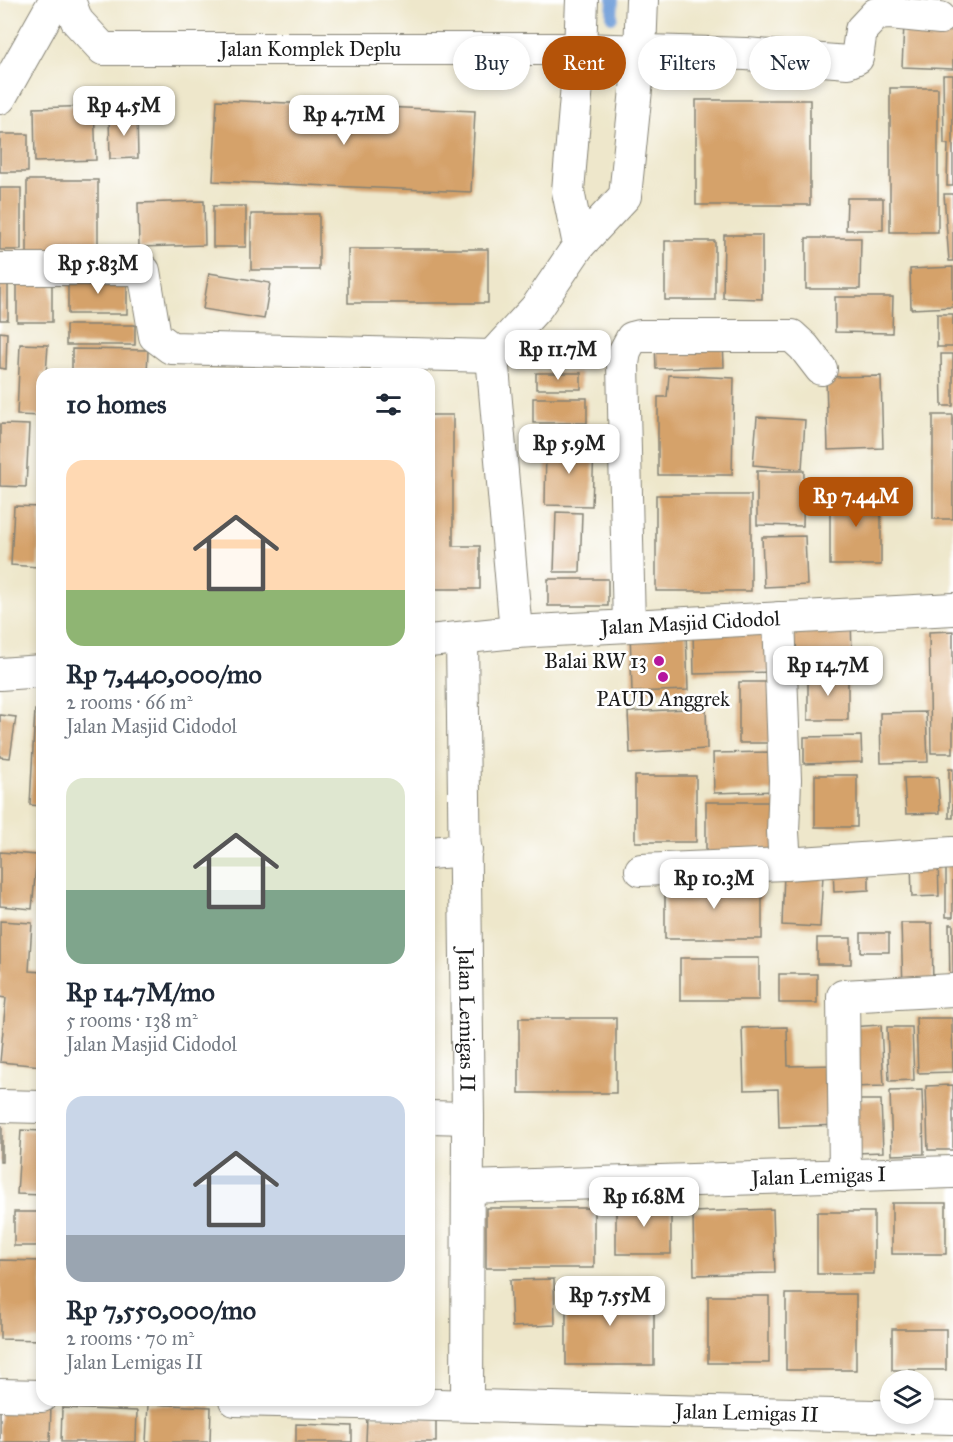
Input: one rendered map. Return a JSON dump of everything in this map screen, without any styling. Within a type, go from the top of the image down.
[{"type":"street","points":[[0,98],[55,0]]},
{"type":"street","name":"Jalan Komplek Deplu","points":[[69,0],[77,21],[103,49],[542,49]]},
{"type":"street","points":[[582,0],[585,36]]},
{"type":"street","points":[[516,632],[492,356],[537,307],[579,245],[625,196],[634,51],[642,0]]},
{"type":"street","name":"Jalan Komplek Deplu","points":[[626,51],[746,54],[849,62],[857,58],[861,30],[876,14],[890,13],[940,18]]},
{"type":"street","points":[[579,245],[568,191],[581,90]]},
{"type":"street","points":[[0,269],[140,268],[144,271],[147,281],[155,336],[171,348],[492,356]]},
{"type":"street","points":[[629,626],[623,364],[625,351],[632,338],[640,336],[792,336],[821,369]]},
{"type":"street","name":"Jalan Masjid Cidodol","points":[[435,640],[516,632],[953,609]]},
{"type":"street","points":[[779,618],[785,780],[783,832],[785,864]]},
{"type":"street","name":"Jalan Lemigas II","points":[[462,638],[466,850],[468,1404]]},
{"type":"street","points":[[0,674],[36,671]]},
{"type":"street","points":[[435,853],[466,850]]},
{"type":"street","points":[[641,870],[785,864],[953,853]]},
{"type":"street","points":[[845,1176],[843,996],[953,990]]},
{"type":"street","points":[[0,1106],[36,1107]]},
{"type":"street","points":[[435,1117],[468,1118]]},
{"type":"street","name":"Jalan Lemigas I","points":[[468,1187],[953,1172]]},
{"type":"street","points":[[0,1395],[36,1396]]},
{"type":"street","name":"Jalan Lemigas II","points":[[435,1403],[953,1418]]},
{"type":"building","points":[[904,24],[953,26],[953,69],[902,67]]},
{"type":"building","points":[[943,75],[953,75],[953,186],[947,186],[948,144],[944,144]]},
{"type":"building","points":[[890,88],[938,88],[938,232],[890,232]]},
{"type":"building","points":[[217,100],[475,111],[471,192],[213,181]]},
{"type":"building","points":[[696,100],[810,100],[810,205],[696,205]]},
{"type":"building","points":[[94,106],[96,160],[35,162],[34,108]]},
{"type":"building","points":[[137,115],[138,158],[110,159],[109,116]]},
{"type":"building","points":[[0,134],[28,134],[28,172],[0,172]]},
{"type":"building","points":[[27,180],[98,180],[98,259],[27,259]]},
{"type":"building","points":[[0,188],[21,188],[21,250],[0,250]]},
{"type":"building","points":[[944,194],[953,194],[953,261],[949,261]]},
{"type":"building","points":[[847,198],[883,198],[883,230],[846,230]]},
{"type":"building","points":[[204,201],[205,245],[139,247],[138,203]]},
{"type":"building","points":[[213,206],[246,206],[246,247],[213,247]]},
{"type":"building","points":[[251,214],[319,214],[319,270],[251,270]]},
{"type":"building","points":[[724,235],[762,235],[762,299],[723,298]]},
{"type":"building","points":[[806,238],[861,238],[860,289],[806,289]]},
{"type":"building","points":[[665,241],[715,241],[715,300],[665,300]]},
{"type":"building","points":[[348,249],[488,249],[488,303],[348,303]]},
{"type":"building","points":[[953,267],[953,307],[911,309],[910,269]]},
{"type":"building","points":[[209,273],[270,283],[264,319],[203,309]]},
{"type":"building","points":[[68,276],[127,276],[127,314],[68,314]]},
{"type":"building","points":[[0,278],[8,278],[8,320],[0,320]]},
{"type":"building","points":[[17,279],[52,279],[52,322],[17,322]]},
{"type":"building","points":[[835,297],[893,297],[892,333],[835,332]]},
{"type":"building","points":[[937,314],[953,314],[953,347],[937,347]]},
{"type":"building","points":[[66,325],[135,325],[135,345],[66,345]]},
{"type":"building","points":[[0,332],[7,333],[6,369],[0,368]]},
{"type":"building","points":[[723,340],[724,367],[656,369],[655,342]]},
{"type":"building","points":[[20,344],[48,345],[46,368],[36,368],[36,416],[17,415]]},
{"type":"building","points":[[72,349],[148,350],[147,368],[72,368]]},
{"type":"building","points":[[941,354],[953,354],[953,406],[942,406]]},
{"type":"building","points":[[536,373],[581,373],[581,389],[536,389]]},
{"type":"building","points":[[669,375],[734,378],[732,475],[658,475],[658,397],[667,397]]},
{"type":"building","points":[[881,376],[883,448],[828,450],[826,377]]},
{"type":"building","points":[[533,398],[587,398],[587,423],[533,423]]},
{"type":"building","points":[[435,415],[453,415],[453,546],[480,546],[480,589],[435,589]]},
{"type":"building","points":[[933,415],[953,415],[953,519],[933,519]]},
{"type":"building","points":[[757,417],[805,420],[802,469],[753,465]]},
{"type":"building","points":[[0,424],[29,425],[26,487],[0,486]]},
{"type":"building","points":[[546,444],[594,446],[592,506],[545,505]]},
{"type":"building","points":[[757,471],[804,471],[803,526],[757,525]]},
{"type":"building","points":[[830,491],[881,491],[881,565],[830,565]]},
{"type":"building","points":[[656,495],[751,495],[751,591],[656,591]]},
{"type":"building","points":[[14,506],[36,507],[36,567],[11,565]]},
{"type":"building","points":[[556,512],[582,513],[580,572],[554,572]]},
{"type":"building","points":[[805,536],[807,585],[764,587],[762,537]]},
{"type":"building","points":[[548,579],[608,579],[608,606],[548,606]]},
{"type":"building","points":[[851,616],[852,658],[793,660],[792,618]]},
{"type":"building","points":[[772,629],[773,672],[694,674],[693,632]]},
{"type":"building","name":"Balai RW 13","points":[[686,631],[688,690],[632,692],[630,632]]},
{"type":"building","points":[[953,631],[953,753],[931,753],[929,632]]},
{"type":"building","points":[[808,673],[848,673],[848,720],[808,720]]},
{"type":"building","points":[[739,682],[777,682],[777,743],[739,743]]},
{"type":"building","points":[[706,708],[707,749],[630,753],[628,712]]},
{"type":"building","points":[[35,710],[36,710],[36,806],[30,805]]},
{"type":"building","points":[[926,712],[928,762],[881,763],[880,713]]},
{"type":"building","points":[[0,715],[16,717],[10,758],[0,757]]},
{"type":"building","points":[[861,736],[862,762],[804,764],[804,737]]},
{"type":"building","points":[[777,752],[777,791],[714,793],[713,753]]},
{"type":"building","points":[[949,769],[953,769],[953,818],[949,818]]},
{"type":"building","points":[[815,775],[857,775],[857,827],[815,827]]},
{"type":"building","points":[[635,776],[696,776],[696,842],[635,842]]},
{"type":"building","points":[[938,777],[940,813],[906,814],[904,778]]},
{"type":"building","points":[[706,802],[781,802],[781,855],[706,855]]},
{"type":"building","points":[[0,852],[36,855],[32,909],[0,906]]},
{"type":"building","points":[[946,854],[953,854],[953,917],[946,917]]},
{"type":"building","points":[[938,860],[939,896],[912,897],[911,861]]},
{"type":"building","points":[[869,867],[869,890],[834,892],[833,868]]},
{"type":"building","points":[[784,874],[823,875],[820,927],[782,925]]},
{"type":"building","points":[[665,881],[762,881],[762,939],[665,939]]},
{"type":"building","points":[[0,921],[32,923],[29,971],[36,972],[36,1065],[0,1062],[6,998],[0,997]]},
{"type":"building","points":[[901,923],[932,923],[933,988],[903,989]]},
{"type":"building","points":[[949,924],[953,924],[953,987],[950,987]]},
{"type":"building","points":[[861,933],[889,933],[889,952],[861,952]]},
{"type":"building","points":[[817,938],[851,938],[851,964],[817,964]]},
{"type":"building","points":[[680,958],[759,958],[759,1000],[680,1000]]},
{"type":"building","points":[[779,974],[817,974],[817,1003],[779,1003]]},
{"type":"building","points":[[519,1018],[616,1018],[616,1093],[519,1093]]},
{"type":"building","points":[[916,1018],[952,1018],[953,1072],[918,1073]]},
{"type":"building","points":[[881,1025],[884,1086],[852,1087],[848,1027]]},
{"type":"building","points":[[787,1027],[788,1066],[839,1065],[841,1125],[779,1127],[778,1089],[744,1090],[742,1028]]},
{"type":"building","points":[[887,1027],[912,1027],[914,1080],[889,1081]]},
{"type":"building","points":[[953,1085],[953,1150],[928,1150],[926,1086]]},
{"type":"building","points":[[922,1090],[924,1154],[892,1155],[890,1091]]},
{"type":"building","points":[[855,1100],[881,1100],[883,1152],[856,1153]]},
{"type":"building","points":[[0,1126],[2,1126],[2,1162],[0,1162]]},
{"type":"building","points":[[21,1130],[36,1131],[36,1195],[17,1194]]},
{"type":"building","points":[[616,1201],[671,1201],[671,1254],[616,1254]]},
{"type":"building","points":[[892,1203],[946,1203],[946,1254],[892,1254]]},
{"type":"building","points":[[486,1208],[594,1208],[594,1268],[486,1268]]},
{"type":"building","points":[[773,1209],[775,1273],[694,1275],[693,1212]]},
{"type":"building","points":[[14,1212],[36,1212],[36,1246],[14,1246]]},
{"type":"building","points":[[817,1212],[874,1212],[874,1274],[817,1274]]},
{"type":"building","points":[[0,1260],[36,1261],[36,1340],[0,1339]]},
{"type":"building","points":[[554,1279],[555,1325],[512,1327],[510,1280]]},
{"type":"building","points":[[566,1289],[654,1289],[654,1365],[566,1365]]},
{"type":"building","points":[[786,1294],[856,1294],[856,1370],[786,1370]]},
{"type":"building","points":[[708,1296],[769,1296],[769,1363],[708,1363]]},
{"type":"building","points":[[892,1329],[946,1329],[946,1370],[892,1370]]},
{"type":"building","points":[[0,1400],[51,1406],[50,1442],[0,1442]]},
{"type":"building","points":[[148,1406],[211,1407],[210,1442],[146,1442]]},
{"type":"building","points":[[62,1408],[137,1411],[136,1442],[61,1442]]},
{"type":"building","points":[[367,1417],[436,1418],[436,1442],[366,1442]]},
{"type":"building","points":[[296,1424],[352,1426],[352,1442],[296,1442]]},
{"type":"waterway","points":[[612,17],[613,0]]},
{"type":"place","name":"Balai RW 13","points":[[659,661]]},
{"type":"place","name":"PAUD Anggrek","points":[[663,677]]}]
